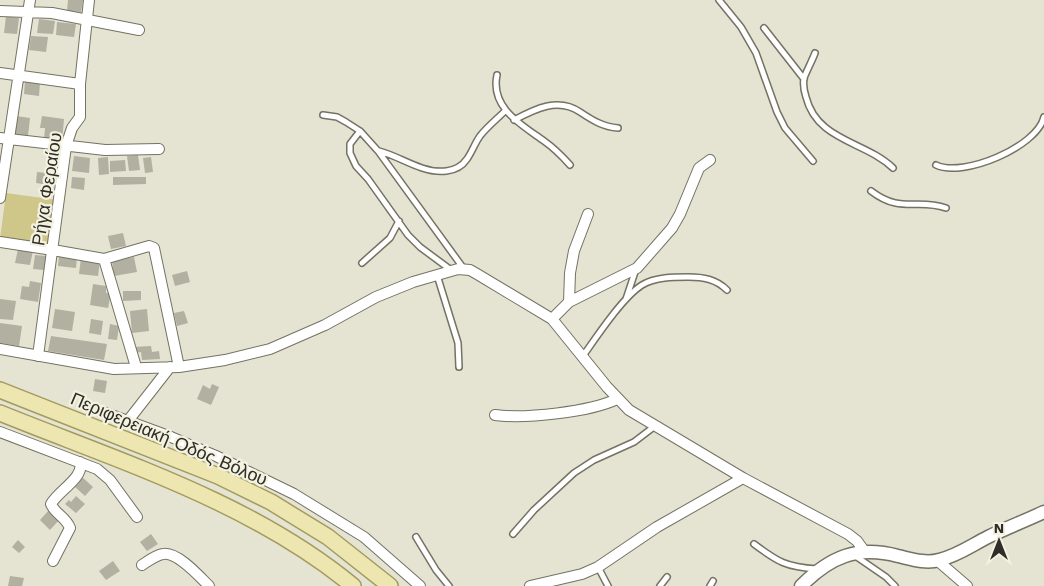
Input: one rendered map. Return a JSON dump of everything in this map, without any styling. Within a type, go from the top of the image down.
[{"type":"main road","name":"Περιφερειακή Οδός Βόλου","points":[[0,390],[218,476],[270,502],[336,543],[390,586]]},
{"type":"main road","points":[[0,413],[221,503],[275,532],[330,568],[353,586]]},
{"type":"street","points":[[0,198],[4,138],[19,75],[30,0]]},
{"type":"street","name":"Ρήγα Φεραίου","points":[[38,356],[66,146],[72,128],[80,118],[80,84],[89,0]]},
{"type":"street","points":[[0,11],[28,11],[86,19],[139,30]]},
{"type":"street","points":[[0,73],[80,84]]},
{"type":"street","points":[[4,138],[105,150],[159,149]]},
{"type":"street","points":[[552,319],[569,302],[636,268],[672,228],[680,214],[699,168],[710,160]]},
{"type":"street","points":[[569,302],[570,273],[574,251],[588,214]]},
{"type":"street","points":[[0,242],[104,259],[150,246],[154,248],[174,367]]},
{"type":"street","points":[[104,259],[136,368]]},
{"type":"street","points":[[0,349],[108,368],[174,367],[225,360],[270,349],[325,325],[376,297],[437,274],[464,269],[477,274],[552,319],[617,399],[629,410],[743,478],[848,534],[857,541],[865,552]]},
{"type":"street","points":[[127,422],[174,367]]},
{"type":"street","points":[[495,415],[510,417],[562,412],[610,403],[617,399]]},
{"type":"street","points":[[103,412],[216,456],[294,494],[364,537],[420,586]]},
{"type":"street","points":[[0,432],[97,469],[110,480],[137,517]]},
{"type":"street","points":[[53,560],[70,528],[67,521],[55,511],[51,504],[79,474],[82,467],[80,462]]},
{"type":"street","points":[[530,586],[582,574],[598,567],[657,527],[743,478]]},
{"type":"street","points":[[801,586],[835,559],[852,554],[883,552],[920,560],[938,561],[1044,512]]},
{"type":"street","points":[[142,565],[160,555],[168,554],[186,564],[208,586]]},
{"type":"street","points":[[938,561],[967,586]]},
{"type":"lane","points":[[719,0],[740,27],[756,53],[777,112],[785,128],[813,161]]},
{"type":"lane","points":[[764,28],[804,79]]},
{"type":"lane","points":[[815,53],[804,79],[804,91],[808,105],[822,125],[838,138],[884,159],[893,168]]},
{"type":"lane","points":[[497,75],[496,89],[505,111],[514,120],[551,146],[570,165]]},
{"type":"lane","points":[[514,120],[545,106],[561,104],[574,108],[603,125],[618,128]]},
{"type":"lane","points":[[378,150],[422,168],[452,171],[460,167],[467,159],[480,136],[505,111]]},
{"type":"lane","points":[[323,115],[337,117],[360,131],[378,150],[464,269]]},
{"type":"lane","points":[[936,165],[942,168],[963,168],[1006,154],[1030,137],[1043,122],[1044,117]]},
{"type":"lane","points":[[360,131],[350,144],[350,153],[356,166],[368,179],[408,235],[420,247],[452,270]]},
{"type":"lane","points":[[871,191],[880,198],[892,203],[932,205],[946,208]]},
{"type":"lane","points":[[362,263],[390,238],[399,222]]},
{"type":"lane","points":[[625,301],[636,268]]},
{"type":"lane","points":[[437,274],[458,343],[460,367]]},
{"type":"lane","points":[[583,356],[625,301],[644,284],[669,278],[701,277],[714,281],[727,290]]},
{"type":"lane","points":[[513,534],[534,510],[574,472],[594,460],[634,442],[655,426]]},
{"type":"lane","points":[[416,537],[436,570],[449,586]]},
{"type":"lane","points":[[754,544],[786,565],[820,569]]},
{"type":"lane","points":[[852,554],[886,577],[895,586]]},
{"type":"lane","points":[[598,567],[608,586]]},
{"type":"lane","points":[[660,586],[667,577]]},
{"type":"shaded area","points":[[6,193],[57,200],[51,246],[0,239]]},
{"type":"building","points":[[68,0],[83,0],[81,12],[67,11]]},
{"type":"building","points":[[6,16],[19,18],[17,34],[4,33]]},
{"type":"building","points":[[39,19],[55,21],[53,34],[37,33]]},
{"type":"building","points":[[57,22],[76,24],[74,37],[56,35]]},
{"type":"building","points":[[31,36],[48,37],[46,52],[29,50]]},
{"type":"building","points":[[25,81],[40,83],[39,96],[24,94]]},
{"type":"building","points":[[16,116],[30,118],[28,136],[14,134]]},
{"type":"building","points":[[42,116],[64,119],[62,142],[44,140],[45,128],[40,128]]},
{"type":"building","points":[[138,155],[140,170],[129,171],[127,156]]},
{"type":"building","points":[[74,156],[90,158],[89,173],[72,171]]},
{"type":"building","points":[[108,157],[109,174],[99,175],[98,158]]},
{"type":"building","points":[[151,157],[153,172],[145,173],[143,158]]},
{"type":"building","points":[[125,160],[126,171],[110,172],[110,161]]},
{"type":"building","points":[[37,172],[57,174],[56,186],[36,183]]},
{"type":"building","points":[[72,177],[85,178],[84,190],[71,188]]},
{"type":"building","points":[[113,177],[146,177],[146,184],[113,185]]},
{"type":"building","points":[[123,233],[126,246],[111,249],[108,236]]},
{"type":"building","points":[[18,249],[33,251],[30,265],[15,263]]},
{"type":"building","points":[[35,255],[46,256],[44,270],[33,269]]},
{"type":"building","points":[[59,255],[77,257],[76,268],[58,266]]},
{"type":"building","points":[[134,257],[137,272],[114,276],[112,261]]},
{"type":"building","points":[[81,258],[100,261],[98,276],[79,274]]},
{"type":"building","points":[[187,271],[190,282],[175,286],[172,275]]},
{"type":"building","points":[[30,281],[41,283],[38,302],[20,299],[22,286],[29,287]]},
{"type":"building","points":[[93,284],[106,286],[106,293],[111,293],[108,308],[90,305]]},
{"type":"building","points":[[123,291],[141,291],[141,300],[123,301]]},
{"type":"building","points":[[0,299],[16,301],[13,320],[0,319]]},
{"type":"building","points":[[55,309],[75,312],[72,331],[52,328]]},
{"type":"building","points":[[147,309],[149,331],[132,333],[130,311]]},
{"type":"building","points":[[184,311],[188,323],[177,326],[174,313]]},
{"type":"building","points":[[91,319],[103,321],[101,335],[89,333]]},
{"type":"building","points":[[0,323],[22,326],[19,346],[0,343]]},
{"type":"building","points":[[110,324],[119,326],[117,340],[108,339]]},
{"type":"building","points":[[51,336],[107,344],[104,360],[48,351]]},
{"type":"building","points":[[151,346],[152,352],[159,351],[160,359],[142,360],[141,352],[135,353],[134,347]]},
{"type":"building","points":[[95,379],[107,381],[105,393],[93,391]]},
{"type":"building","points":[[212,384],[219,387],[211,405],[197,399],[203,385],[210,389]]},
{"type":"building","points":[[82,477],[93,487],[85,496],[74,486]]},
{"type":"building","points":[[76,496],[85,504],[76,513],[65,504],[69,500],[71,502]]},
{"type":"building","points":[[49,510],[59,520],[50,530],[40,520]]},
{"type":"building","points":[[151,534],[158,544],[147,551],[140,542]]},
{"type":"building","points":[[18,540],[25,547],[19,553],[12,547]]},
{"type":"building","points":[[113,561],[120,571],[106,580],[99,571]]},
{"type":"building","points":[[10,576],[24,578],[22,586],[8,586]]}]
